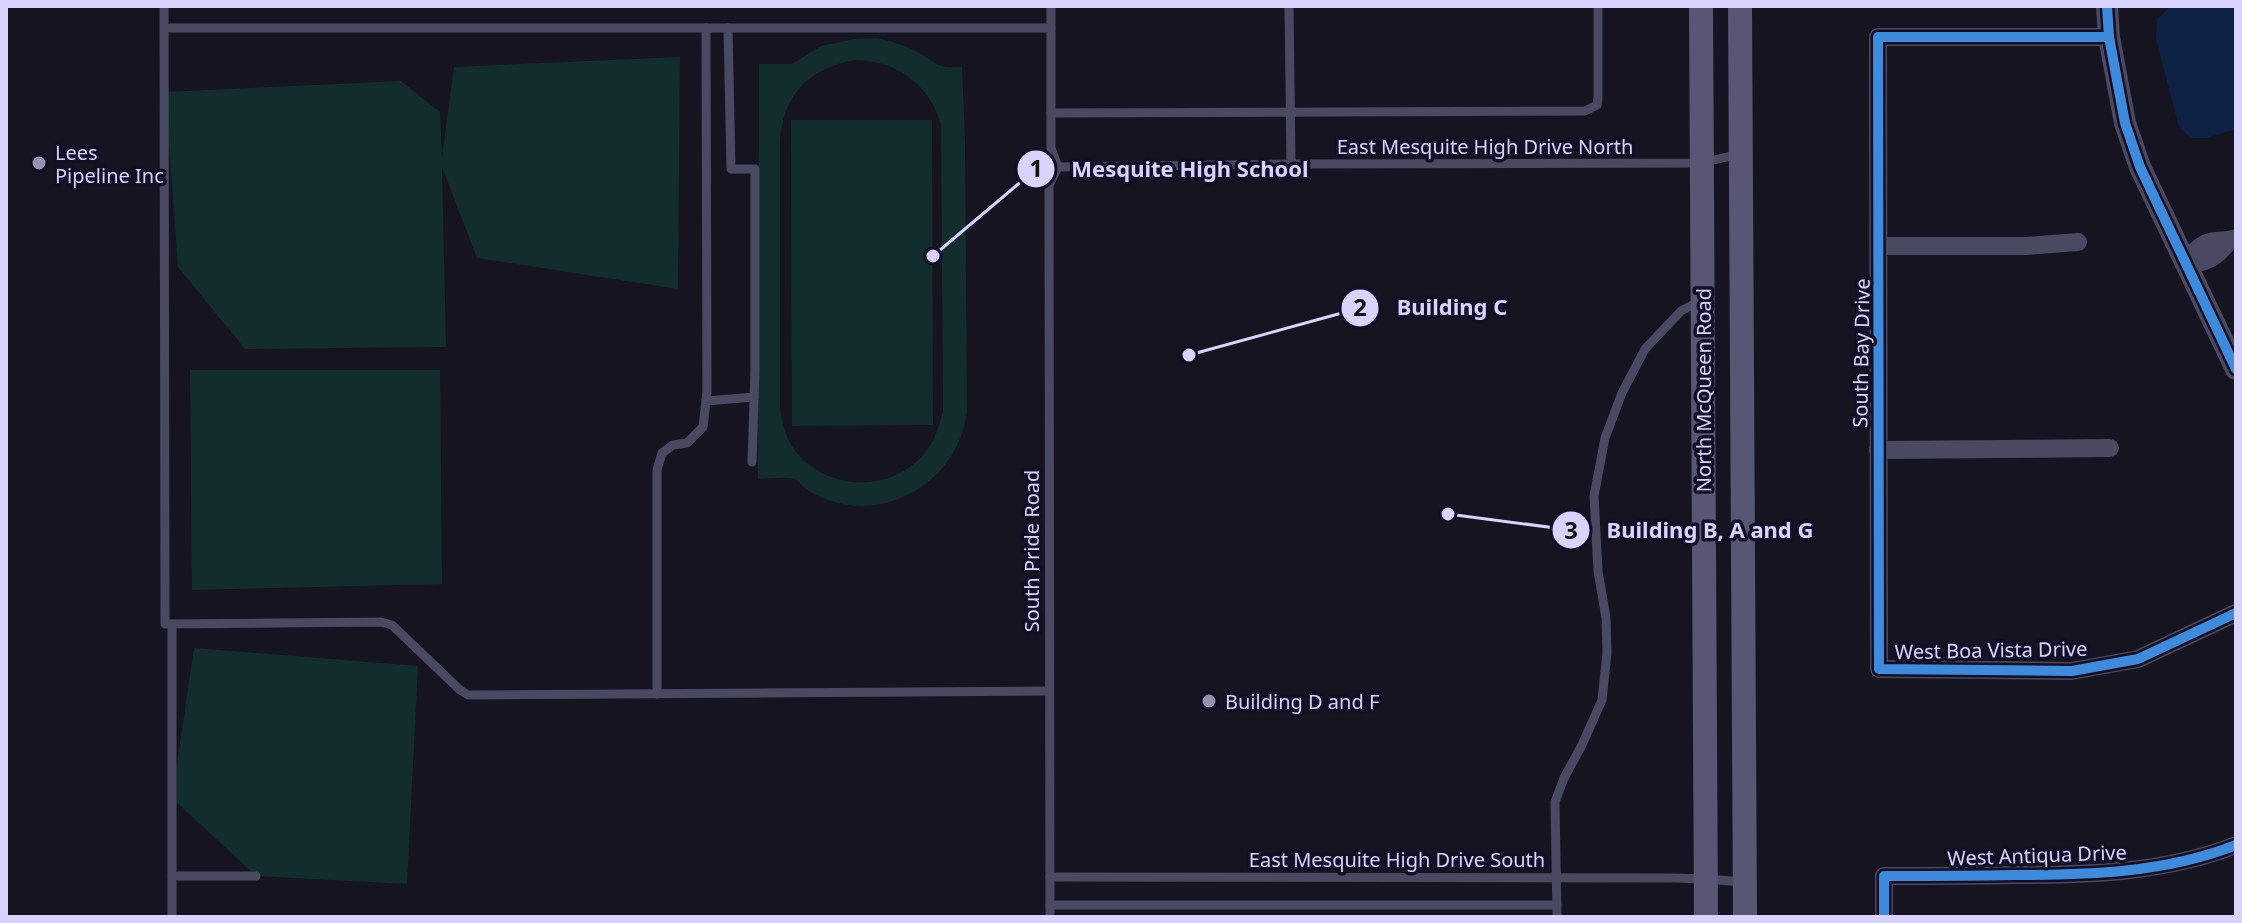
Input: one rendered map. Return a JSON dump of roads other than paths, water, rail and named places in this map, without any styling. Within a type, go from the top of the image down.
[{"type":"main road","name":"North McQueen Road","points":[[1701,6],[1706,917]]},
{"type":"main road","name":"North McQueen Road","points":[[1740,6],[1745,917]]},
{"type":"street","points":[[2107,6],[2109,37],[2125,123],[2140,167],[2236,369]]},
{"type":"street","name":"South Bay Drive","points":[[1879,669],[1878,37],[2109,37]]},
{"type":"street","points":[[2186,264],[2198,248],[2211,241],[2233,240]]},
{"type":"street","points":[[1880,246],[2026,246],[2078,242]]},
{"type":"street","points":[[1878,450],[2110,448]]},
{"type":"street","name":"West Boa Vista Drive","points":[[1879,669],[2072,671],[2138,659],[2236,613]]},
{"type":"street","name":"West Antiqua Drive","points":[[1884,917],[1884,876],[2066,875],[2138,870],[2205,857],[2236,845]]},
{"type":"lane","points":[[164,6],[165,624],[381,622],[392,625],[468,695],[1049,691]]},
{"type":"lane","points":[[1051,6],[1051,148],[1058,167]]},
{"type":"lane","points":[[1289,6],[1291,164]]},
{"type":"lane","points":[[1051,113],[1585,111],[1597,105],[1598,98],[1598,6]]},
{"type":"lane","points":[[165,28],[1051,28]]},
{"type":"lane","points":[[657,694],[657,470],[662,453],[673,445],[687,443],[703,427],[706,401],[706,28]]},
{"type":"lane","points":[[728,28],[731,169],[755,169],[752,462]]},
{"type":"lane","name":"East Mesquite High Drive North","points":[[1058,167],[1702,163],[1739,154]]},
{"type":"lane","name":"South Pride Road","points":[[1050,917],[1049,185],[1058,167]]},
{"type":"lane","points":[[1557,917],[1555,802],[1602,700],[1607,653],[1594,496],[1605,438],[1622,393],[1645,349],[1681,311],[1703,299]]},
{"type":"lane","points":[[706,401],[754,397]]},
{"type":"lane","points":[[172,624],[172,917]]},
{"type":"lane","points":[[172,876],[256,876]]},
{"type":"lane","name":"East Mesquite High Drive South","points":[[1050,877],[1706,879],[1744,883]]},
{"type":"lane","points":[[1050,905],[1557,905]]},
{"type":"water","points":[[2171,6],[2236,6],[2236,129],[2207,138],[2191,138],[2179,127],[2156,39],[2157,19]]},
{"type":"place","name":"Lees Pipeline Inc","points":[[39,163]]},
{"type":"place","name":"Mesquite High School","points":[[933,256]]},
{"type":"place","name":"Building C","points":[[1189,355]]},
{"type":"place","name":"Building B, A and G","points":[[1448,514]]},
{"type":"place","name":"Building D and F","points":[[1209,701]]}]
